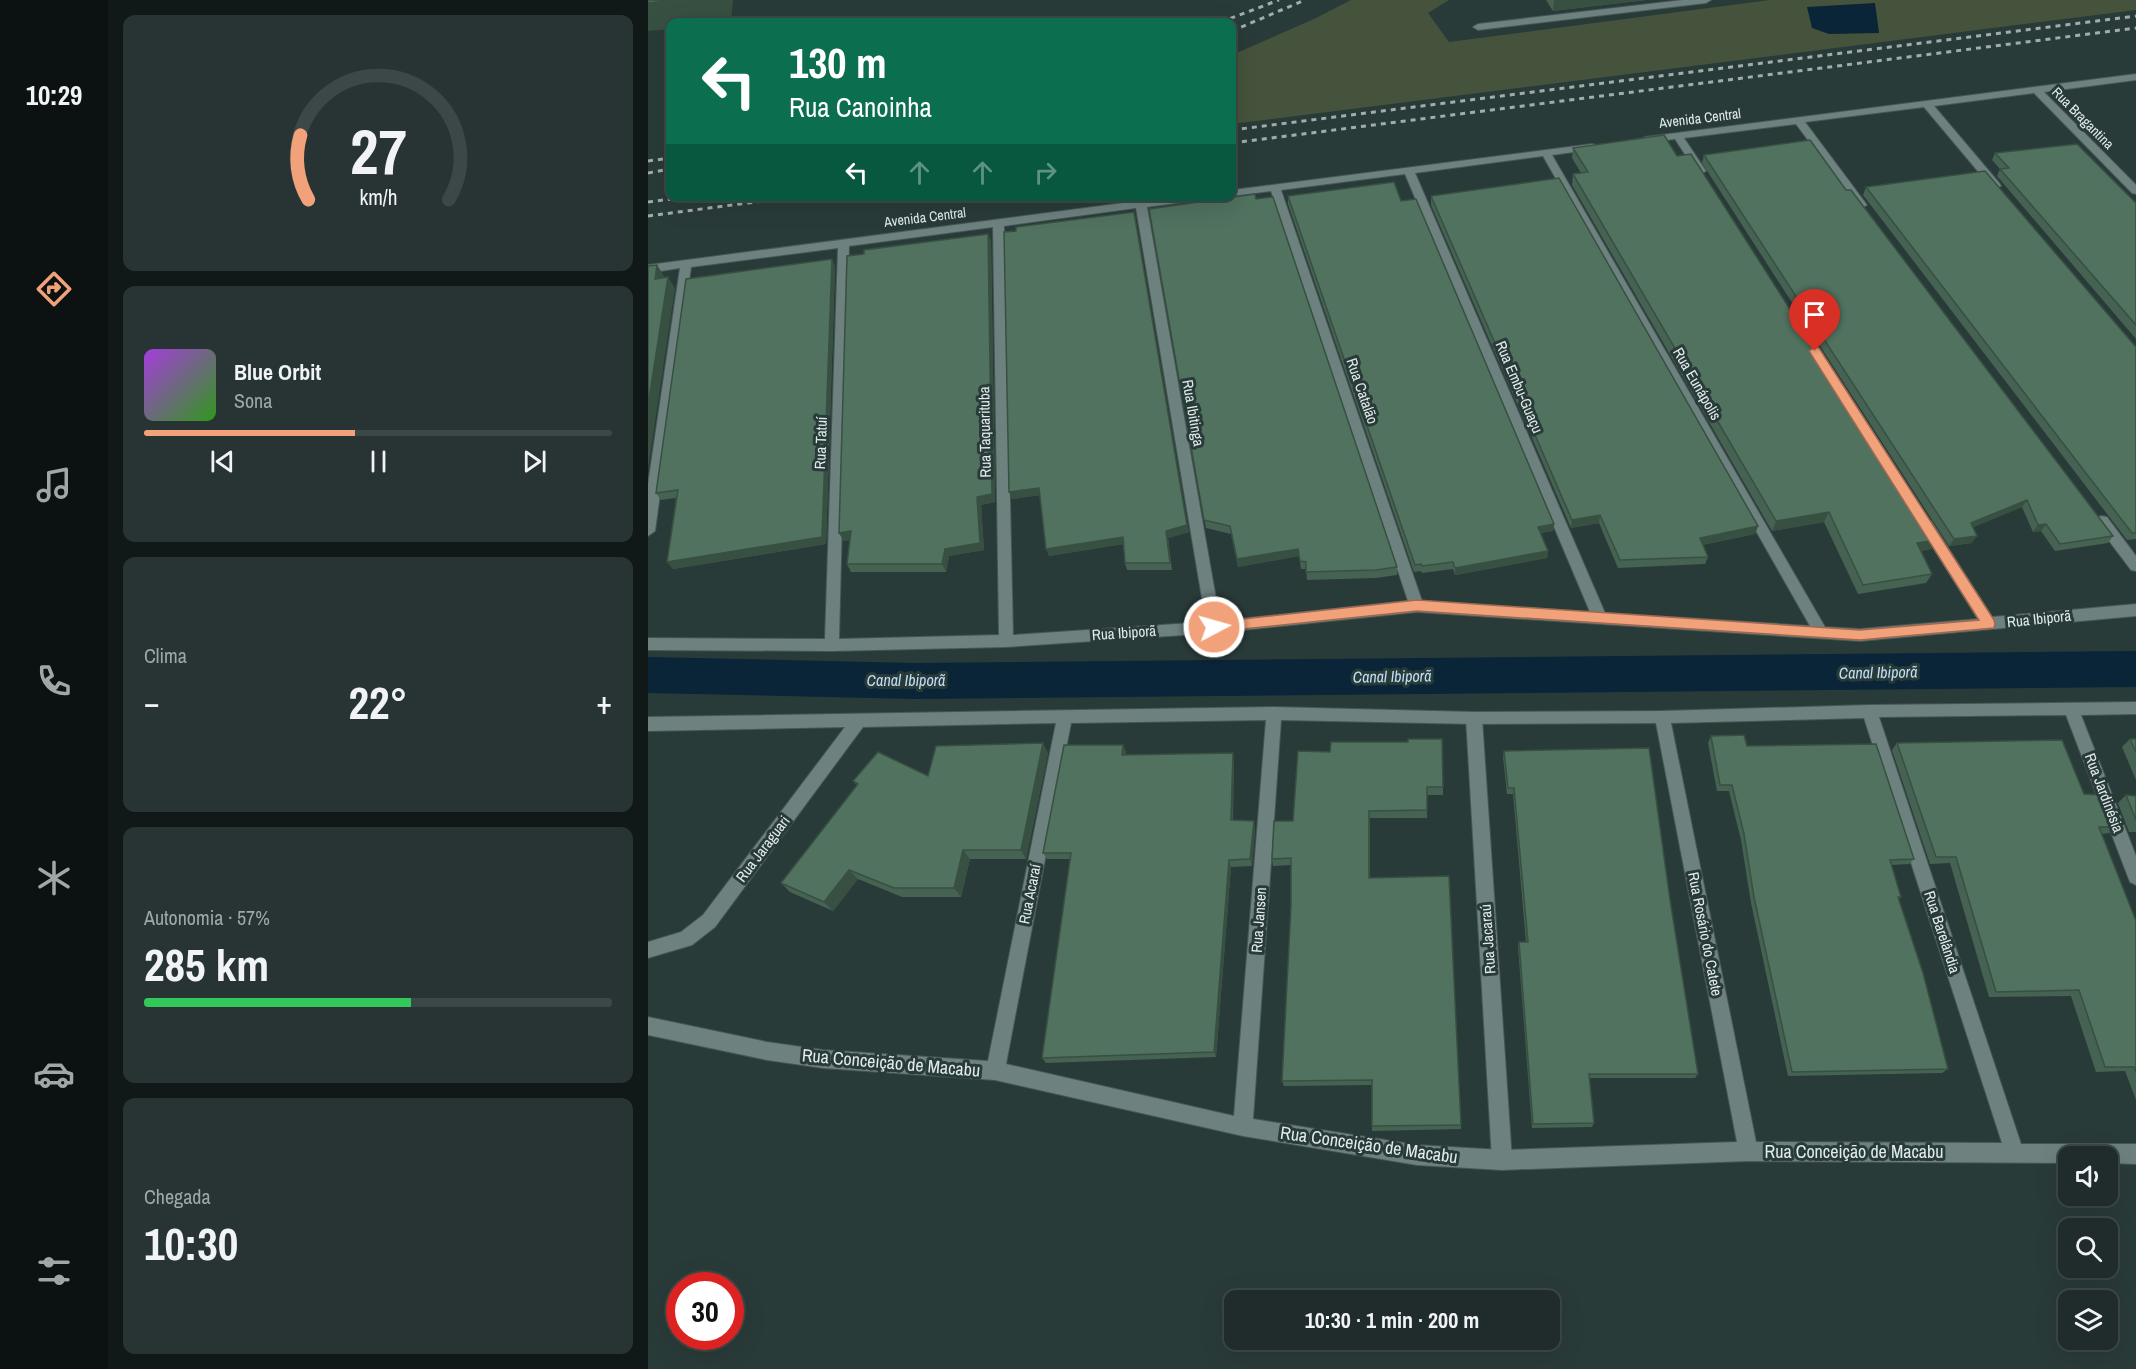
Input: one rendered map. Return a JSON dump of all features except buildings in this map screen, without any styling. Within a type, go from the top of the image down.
[{"type":"street","points":[[1478,27],[1706,0]]},
{"type":"street","name":"Avenida Central","points":[[1634,141],[2136,76]]},
{"type":"street","name":"Rua Bragantina","points":[[2036,89],[2136,191]]},
{"type":"street","points":[[1927,104],[2004,195]]},
{"type":"street","points":[[1798,120],[1870,215]]},
{"type":"street","points":[[1678,135],[1710,185]]},
{"type":"street","points":[[1236,193],[1601,146]]},
{"type":"street","name":"Rua Eunápolis","points":[[1546,153],[1820,631]]},
{"type":"street","name":"Rua Embu-Guaçu","points":[[1409,170],[1599,616]]},
{"type":"street","name":"Rua Catalão","points":[[1275,188],[1417,606]]},
{"type":"street","name":"Avenida Central","points":[[648,268],[1170,201]]},
{"type":"street","name":"Rua Ibitinga","points":[[1141,205],[1214,627]]},
{"type":"street","name":"Rua Taquarituba","points":[[998,223],[1006,641]]},
{"type":"street","name":"Rua Tatuí","points":[[832,645],[844,243]]},
{"type":"street","points":[[648,531],[686,263]]},
{"type":"street","points":[[2093,509],[2136,566]]},
{"type":"street","points":[[1919,514],[1989,624]]},
{"type":"street","name":"Rua Ibiporã","points":[[648,644],[832,645],[1006,641],[1214,627],[1417,606],[1599,616],[1860,635],[2136,610]]},
{"type":"street","name":"Rua Jardinésia","points":[[2072,708],[2136,877]]},
{"type":"street","points":[[648,724],[1274,713],[1474,718],[1662,717],[1869,711],[2136,708]]},
{"type":"street","name":"Rua Barelândia","points":[[1869,711],[2015,1153]]},
{"type":"street","name":"Rua Jansen","points":[[1243,1127],[1274,713]]},
{"type":"street","name":"Rua Acaraí","points":[[995,1071],[1065,717]]},
{"type":"street","name":"Rua Rosário do Catete","points":[[1662,717],[1748,1152]]},
{"type":"street","name":"Rua Jacaraú","points":[[1474,718],[1502,1160]]},
{"type":"street","name":"Rua Jaraguari","points":[[648,950],[686,939],[709,921],[858,721]]},
{"type":"street","name":"Rua Conceição de Macabu","points":[[648,1026],[767,1051],[823,1059],[995,1071],[1243,1127],[1417,1155],[1502,1160],[1748,1152],[2136,1154]]},
{"type":"green space","points":[[1351,0],[1449,0],[1428,13],[1449,42],[1770,0],[2136,0],[2136,10],[1236,123],[1236,53]]},
{"type":"water","points":[[1875,3],[1879,33],[1829,34],[1812,28],[1807,7]]},
{"type":"waterway","name":"Canal Ibiporã","points":[[648,675],[915,681],[2136,669]]},
{"type":"railway","points":[[1232,18],[1279,0]]},
{"type":"railway","points":[[1236,29],[1305,0]]},
{"type":"railway","points":[[1236,129],[2136,16]]},
{"type":"railway","points":[[1236,142],[2136,28]]},
{"type":"railway","points":[[648,161],[666,159]]},
{"type":"railway","points":[[648,173],[666,170]]},
{"type":"railway","points":[[648,202],[666,200]]},
{"type":"railway","points":[[648,216],[763,201]]},
{"type":"route","points":[[1214,627],[1417,606],[1599,616],[1860,635],[1989,624],[1815,351]]}]
